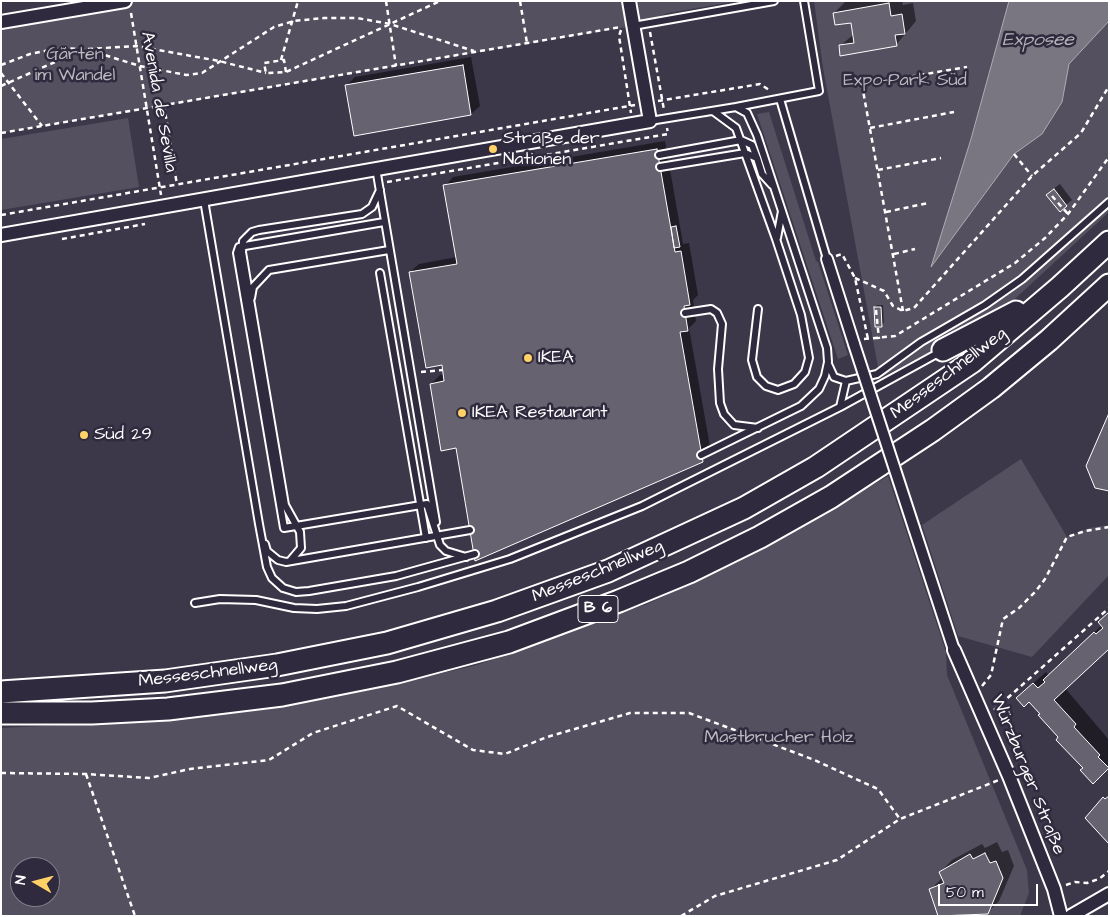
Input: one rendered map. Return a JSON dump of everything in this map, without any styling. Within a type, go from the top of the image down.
[{"type":"highway","name":"Messeschnellweg","points":[[1,692],[165,681],[277,665],[387,643],[496,611],[608,571],[744,508],[816,467],[972,362],[1060,287],[1109,242]]},
{"type":"highway","name":"Messeschnellweg","points":[[1,713],[92,713],[168,709],[282,695],[396,672],[509,642],[619,602],[689,572],[760,537],[839,492],[991,388],[1049,340],[1109,285]]},
{"type":"highway","points":[[943,350],[1060,287]]},
{"type":"street","points":[[1,235],[650,121],[627,27],[629,1]]},
{"type":"street","points":[[1,22],[104,3],[127,6]]},
{"type":"street","points":[[827,259],[954,650]]},
{"type":"street","name":"Würzburger Straße","points":[[954,650],[1009,776],[1054,890],[1061,916]]},
{"type":"street","points":[[1071,916],[1109,894]]},
{"type":"lane","points":[[627,27],[774,1]]},
{"type":"lane","points":[[650,121],[818,91],[804,1]]},
{"type":"lane","points":[[780,99],[827,259]]},
{"type":"lane","points":[[701,455],[801,406],[818,389],[825,376],[828,362],[827,348],[753,124],[747,113],[736,106]]},
{"type":"lane","points":[[713,111],[736,128],[741,140],[776,239],[808,341],[809,358],[805,372],[794,384],[778,390],[766,386],[757,377],[752,360],[758,309]]},
{"type":"lane","points":[[659,155],[741,140],[752,145],[762,174],[774,188]]},
{"type":"lane","points":[[660,167],[745,153],[756,158]]},
{"type":"lane","points":[[376,168],[439,535]]},
{"type":"lane","points":[[290,561],[301,548],[300,532],[285,505],[242,252],[245,237],[259,230],[362,214],[372,207],[379,187]]},
{"type":"lane","points":[[204,200],[259,524],[267,567],[272,578],[283,588],[296,592],[309,592],[396,576],[474,554]]},
{"type":"lane","points":[[828,362],[834,377],[846,381],[856,381],[877,374],[921,342],[985,305],[1022,279],[1109,202]]},
{"type":"lane","points":[[776,239],[782,210]]},
{"type":"lane","points":[[384,222],[239,247],[237,252],[284,528],[427,504],[440,545],[446,551],[466,557]]},
{"type":"lane","points":[[250,302],[253,287],[269,270],[389,250]]},
{"type":"lane","points":[[380,273],[426,538]]},
{"type":"lane","points":[[685,313],[711,310],[717,313],[722,324],[718,369],[720,402],[724,414],[734,425],[759,428]]},
{"type":"lane","points":[[195,603],[220,599],[249,600],[318,609],[346,606],[456,576],[553,542],[642,506],[840,407],[943,350]]},
{"type":"lane","points":[[840,407],[846,381]]},
{"type":"lane","points":[[259,524],[268,551],[278,560],[290,561],[470,530]]},
{"type":"path","points":[[281,60],[298,1]]},
{"type":"path","points":[[386,1],[396,66]]},
{"type":"path","points":[[1,64],[30,54],[59,48],[85,49],[136,46],[220,61],[266,73],[286,72],[440,1]]},
{"type":"path","points":[[520,1],[527,43]]},
{"type":"path","name":"Avenida de Sevilla","points":[[127,6],[140,66],[163,207]]},
{"type":"path","points":[[1,86],[85,49],[140,66],[186,75],[202,73],[274,28],[292,22],[333,18],[357,18],[390,24],[476,52]]},
{"type":"path","points":[[648,24],[662,100],[760,84]]},
{"type":"path","points":[[1,133],[627,27]]},
{"type":"path","points":[[1,215],[630,106],[619,36],[627,27]]},
{"type":"path","points":[[281,60],[284,60],[286,72]]},
{"type":"path","points":[[266,73],[264,63],[281,60]]},
{"type":"path","points":[[904,310],[862,86],[967,67]]},
{"type":"path","points":[[1,73],[42,126]]},
{"type":"path","points":[[854,278],[884,291],[893,306],[904,310],[914,308],[1032,176],[1081,133],[1109,86]]},
{"type":"path","points":[[164,105],[177,185]]},
{"type":"path","points":[[870,128],[954,112]]},
{"type":"path","points":[[379,187],[668,134]]},
{"type":"path","points":[[1014,154],[1032,176]]},
{"type":"path","points":[[853,341],[894,336],[1014,263],[1045,238],[1068,214],[1109,157]]},
{"type":"path","points":[[878,170],[941,158]]},
{"type":"path","points":[[1052,196],[1068,214]]},
{"type":"path","points":[[886,212],[928,203]]},
{"type":"path","points":[[57,240],[150,223]]},
{"type":"path","points":[[894,254],[915,249]]},
{"type":"path","points":[[827,259],[842,254],[854,278],[868,339]]},
{"type":"path","points":[[876,310],[879,339]]},
{"type":"path","points":[[975,695],[991,675],[1003,619],[1019,608],[1036,591],[1045,579],[1068,537],[1085,531],[1109,527]]},
{"type":"path","points":[[983,715],[995,710],[1109,608]]},
{"type":"path","points":[[1,773],[86,774],[149,778],[190,769],[269,760],[313,733],[397,706],[473,750],[505,754],[547,737],[630,712],[689,713],[812,759],[878,789],[900,819]]},
{"type":"path","points":[[86,774],[135,916]]},
{"type":"path","points":[[681,916],[715,896],[837,860],[900,819],[1009,776]]},
{"type":"path","points":[[1054,890],[1075,882],[1087,883],[1109,871]]},
{"type":"green space","name":"Gärten im Wandel","points":[[125,1],[738,1],[668,13],[633,26],[1,133],[1,22]]},
{"type":"green space","name":"Expo-Park Süd","points":[[814,1],[1009,1],[971,139],[932,265],[1014,154],[1042,134],[1062,102],[1069,64],[1109,21],[1109,212],[992,320],[880,378],[823,68]]},
{"type":"green space","points":[[769,112],[848,355],[838,359],[757,114]]},
{"type":"green space","points":[[128,118],[139,187],[1,210],[1,139]]},
{"type":"green space","points":[[1021,459],[1067,537],[1089,528],[1109,525],[1109,575],[1032,657],[958,636],[922,525]]},
{"type":"green space","name":"Mastbrucher Holz","points":[[888,476],[946,652],[947,675],[1027,870],[1029,893],[1020,916],[1,916],[1,728],[170,720],[278,707],[383,687],[477,665],[647,604],[738,562],[815,520]]},
{"type":"water","name":"Exposee","points":[[1009,1],[1109,1],[1109,21],[1069,64],[1062,102],[1042,134],[1014,154],[931,267],[971,139]]},
{"type":"building","points":[[889,3],[891,16],[902,14],[905,34],[895,35],[897,46],[840,56],[839,45],[854,43],[851,23],[835,25],[833,13]]},
{"type":"building","points":[[463,65],[471,115],[354,136],[345,85]]},
{"type":"building","points":[[657,149],[675,252],[681,251],[690,305],[684,306],[688,331],[680,332],[703,462],[475,561],[456,448],[441,451],[430,384],[444,381],[442,365],[426,368],[409,272],[457,264],[443,185]]},
{"type":"building","points":[[1054,189],[1067,206],[1060,212],[1046,195]]},
{"type":"building","points":[[676,226],[680,247],[674,248],[671,227]]},
{"type":"building","points":[[874,307],[881,307],[882,327],[875,327]]},
{"type":"building","points":[[1109,413],[1109,491],[1095,488],[1086,466]]},
{"type":"building","points":[[1109,612],[1109,649],[1054,700],[1076,724],[1074,727],[1100,755],[1098,757],[1109,768],[1093,784],[1080,770],[1083,768],[1056,740],[1058,737],[1038,715],[1040,714],[1029,702],[1024,707],[1016,698],[1033,683],[1038,688],[1045,682],[1043,680],[1094,632],[1096,634],[1103,628],[1098,622]]},
{"type":"building","points":[[1109,796],[1108,843],[1085,818],[1103,797],[1105,799]]},
{"type":"building","points":[[985,853],[990,863],[996,861],[1003,878],[988,914],[938,916],[929,889],[944,883],[939,872],[970,854],[973,859]]},
{"type":"place","name":"Straße der Nationen","points":[[493,149]]},
{"type":"place","name":"IKEA","points":[[528,358]]},
{"type":"place","name":"IKEA Restaurant","points":[[462,413]]},
{"type":"place","name":"Süd 29","points":[[84,435]]}]
